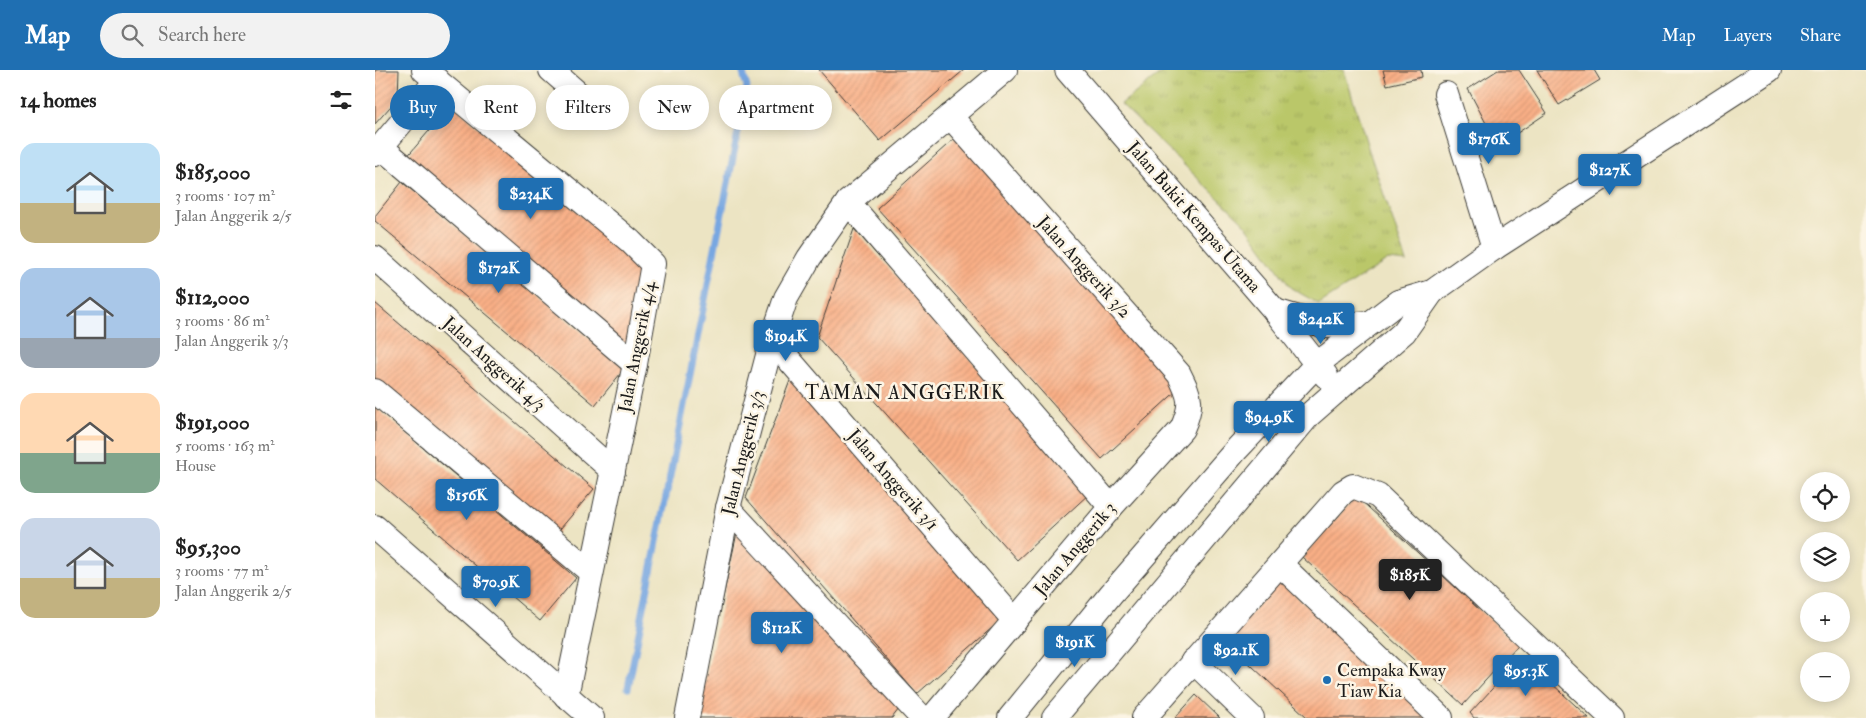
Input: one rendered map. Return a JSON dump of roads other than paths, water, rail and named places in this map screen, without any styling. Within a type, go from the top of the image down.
[{"type":"street","points":[[551,70],[568,85]]},
{"type":"street","name":"Jalan Anggerik 3/3","points":[[687,718],[728,508],[772,340],[791,290],[809,258],[848,202],[1005,70]]},
{"type":"street","name":"Jalan Bukit Kempas Utama","points":[[1067,70],[1275,311],[1338,390]]},
{"type":"street","points":[[1010,718],[1111,594],[1237,449],[1317,364],[1398,302],[1432,292],[1494,248],[1769,70]]},
{"type":"street","points":[[430,75],[378,150],[635,364]]},
{"type":"street","name":"Jalan Anggerik 4/4","points":[[430,75],[630,241],[653,264],[635,364],[566,696]]},
{"type":"street","points":[[1446,94],[1494,248]]},
{"type":"street","name":"Jalan Anggerik 3/2","points":[[950,116],[1179,374],[1190,395],[1188,415],[1182,429]]},
{"type":"street","points":[[848,202],[1111,507]]},
{"type":"street","name":"Jalan Anggerik 4/3","points":[[375,258],[613,471]]},
{"type":"street","points":[[1054,718],[1309,415],[1404,332],[1432,292]]},
{"type":"street","points":[[1275,311],[1326,326],[1356,326],[1372,323]]},
{"type":"street","name":"Jalan Anggerik 3/1","points":[[772,340],[1015,621]]},
{"type":"street","points":[[375,391],[591,572]]},
{"type":"street","name":"Jalan Anggerik 3","points":[[932,718],[1111,507],[1182,429]]},
{"type":"street","points":[[1144,718],[1343,492],[1353,486],[1378,496],[1612,718]]},
{"type":"street","points":[[728,508],[922,718]]},
{"type":"street","points":[[375,527],[592,718]]},
{"type":"street","points":[[1280,564],[1441,718]]},
{"type":"street","points":[[1193,661],[1252,718]]},
{"type":"street","points":[[1026,698],[1048,718]]},
{"type":"waterway","points":[[628,688],[747,87],[742,70]]},
{"type":"place","name":"Cempaka Kway Tiaw Kia","points":[[1327,680]]},
{"type":"district","name":"TAMAN ANGGERIK","points":[[905,393]]}]
